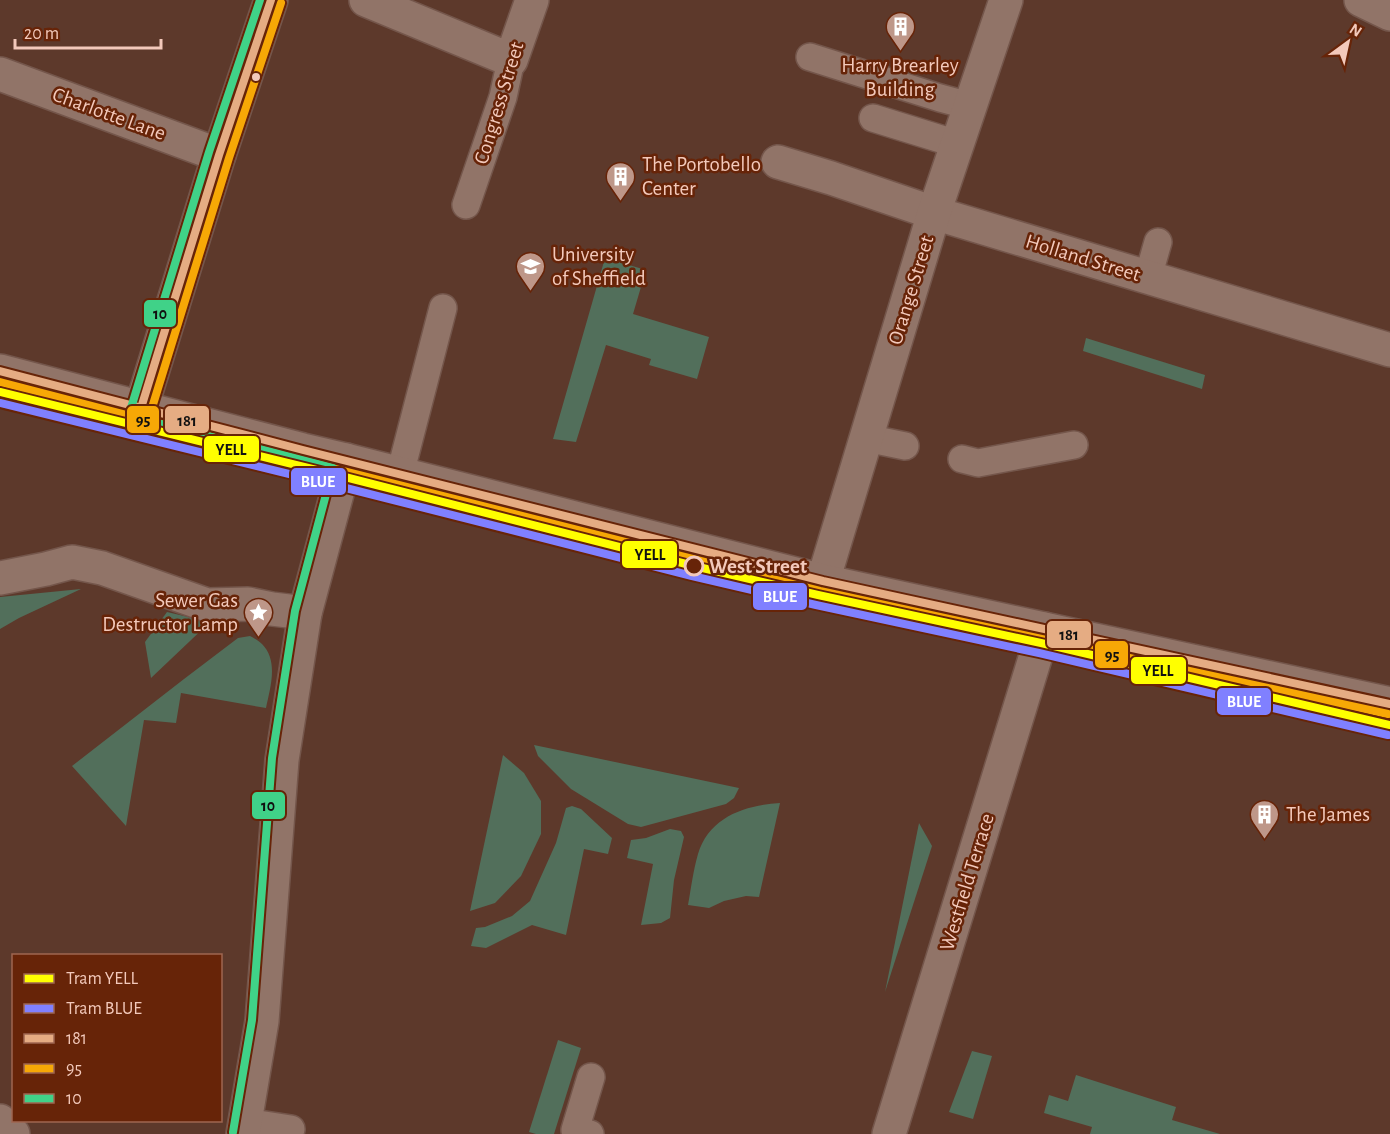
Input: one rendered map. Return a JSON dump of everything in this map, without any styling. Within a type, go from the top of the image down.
[{"type":"street","points":[[141,408],[219,155],[271,0]]},
{"type":"street","points":[[366,0],[511,60]]},
{"type":"street","name":"Congress Street","points":[[511,60],[532,0]]},
{"type":"street","name":"Orange Street","points":[[823,581],[934,213],[1006,0]]},
{"type":"street","points":[[1361,0],[1390,14]]},
{"type":"street","name":"Charlotte Lane","points":[[0,74],[219,155]]},
{"type":"street","name":"Holland Street","points":[[778,162],[934,213],[1390,350]]},
{"type":"street","points":[[0,371],[823,581],[1390,704]]},
{"type":"street","points":[[244,1128],[262,1021],[282,760],[305,613],[346,460]]},
{"type":"street","points":[[0,578],[72,562],[102,568],[207,605],[248,604],[305,613]]},
{"type":"street","name":"Westfield Terrace","points":[[889,1134],[1044,629]]},
{"type":"street","points":[[0,1121],[13,1134]]},
{"type":"lane","points":[[810,57],[970,106]]},
{"type":"lane","name":"Congress Street","points":[[466,206],[503,97],[511,60]]},
{"type":"lane","points":[[873,118],[957,144]]},
{"type":"lane","points":[[1148,277],[1158,242]]},
{"type":"lane","points":[[400,474],[442,308]]},
{"type":"lane","points":[[866,438],[905,446]]},
{"type":"lane","points":[[962,459],[978,463],[1074,446]]},
{"type":"lane","points":[[590,1134],[575,1130],[591,1077]]},
{"type":"lane","points":[[244,1128],[291,1129]]},
{"type":"green space","points":[[605,258],[646,270],[633,314],[709,337],[697,379],[649,365],[651,359],[606,345],[576,442],[553,439]]},
{"type":"green space","points":[[1086,338],[1205,375],[1202,389],[1083,351]]},
{"type":"green space","points":[[81,589],[19,618],[0,629],[0,597]]},
{"type":"green space","points":[[167,612],[210,622],[151,678],[145,642]]},
{"type":"green space","points":[[250,636],[262,644],[272,666],[266,708],[181,693],[176,723],[144,720],[126,826],[72,766],[238,638]]},
{"type":"green space","points":[[534,745],[739,788],[734,798],[726,804],[641,827],[628,824],[571,789],[538,756]]},
{"type":"green space","points":[[503,755],[524,773],[541,801],[541,834],[521,876],[495,903],[470,911]]},
{"type":"green space","points":[[780,803],[759,897],[746,896],[724,901],[709,908],[688,905],[698,854],[703,841],[711,831],[730,815],[742,810]]},
{"type":"green space","points":[[572,806],[581,809],[612,838],[608,854],[584,849],[566,935],[532,925],[486,948],[471,946],[476,928],[485,927],[512,916],[530,901],[556,843],[566,808]]},
{"type":"green space","points":[[919,823],[932,846],[885,992]]},
{"type":"green space","points":[[670,829],[681,831],[684,837],[674,880],[670,918],[661,923],[641,925],[653,864],[627,858],[631,840],[646,838]]},
{"type":"green space","points":[[558,1040],[581,1048],[554,1134],[536,1134],[529,1132]]},
{"type":"green space","points":[[972,1051],[992,1056],[973,1119],[949,1112]]},
{"type":"green space","points":[[1076,1075],[1176,1107],[1172,1120],[1220,1134],[1090,1134],[1092,1127],[1044,1113],[1049,1095],[1068,1101]]},
{"type":"tram line","name":"YELL","points":[[0,392],[694,566],[1041,643],[1390,725]]},
{"type":"tram line","name":"BLUE","points":[[0,403],[692,576],[1039,653],[1388,735]]},
{"type":"transit line","name":"10","points":[[233,1132],[252,1020],[272,758],[295,611],[333,468],[138,418],[133,415],[131,408],[209,152],[260,0]]},
{"type":"transit line","name":"181","points":[[141,408],[219,155],[271,0]]},
{"type":"transit line","name":"95","points":[[151,411],[229,158],[281,3]]},
{"type":"transit line","name":"181","points":[[0,371],[823,581],[1390,704]]},
{"type":"transit line","name":"95","points":[[0,382],[820,591],[1388,714]]},
{"type":"place","name":"Harry Brearley Building","points":[[900,52]]},
{"type":"place","name":"The Portobello Center","points":[[621,202]]},
{"type":"place","name":"University of Sheffield","points":[[531,292]]},
{"type":"place","name":"West Street","points":[[694,566]]},
{"type":"place","name":"Sewer Gas Destructor Lamp","points":[[259,638]]},
{"type":"place","name":"The James","points":[[1265,840]]}]
